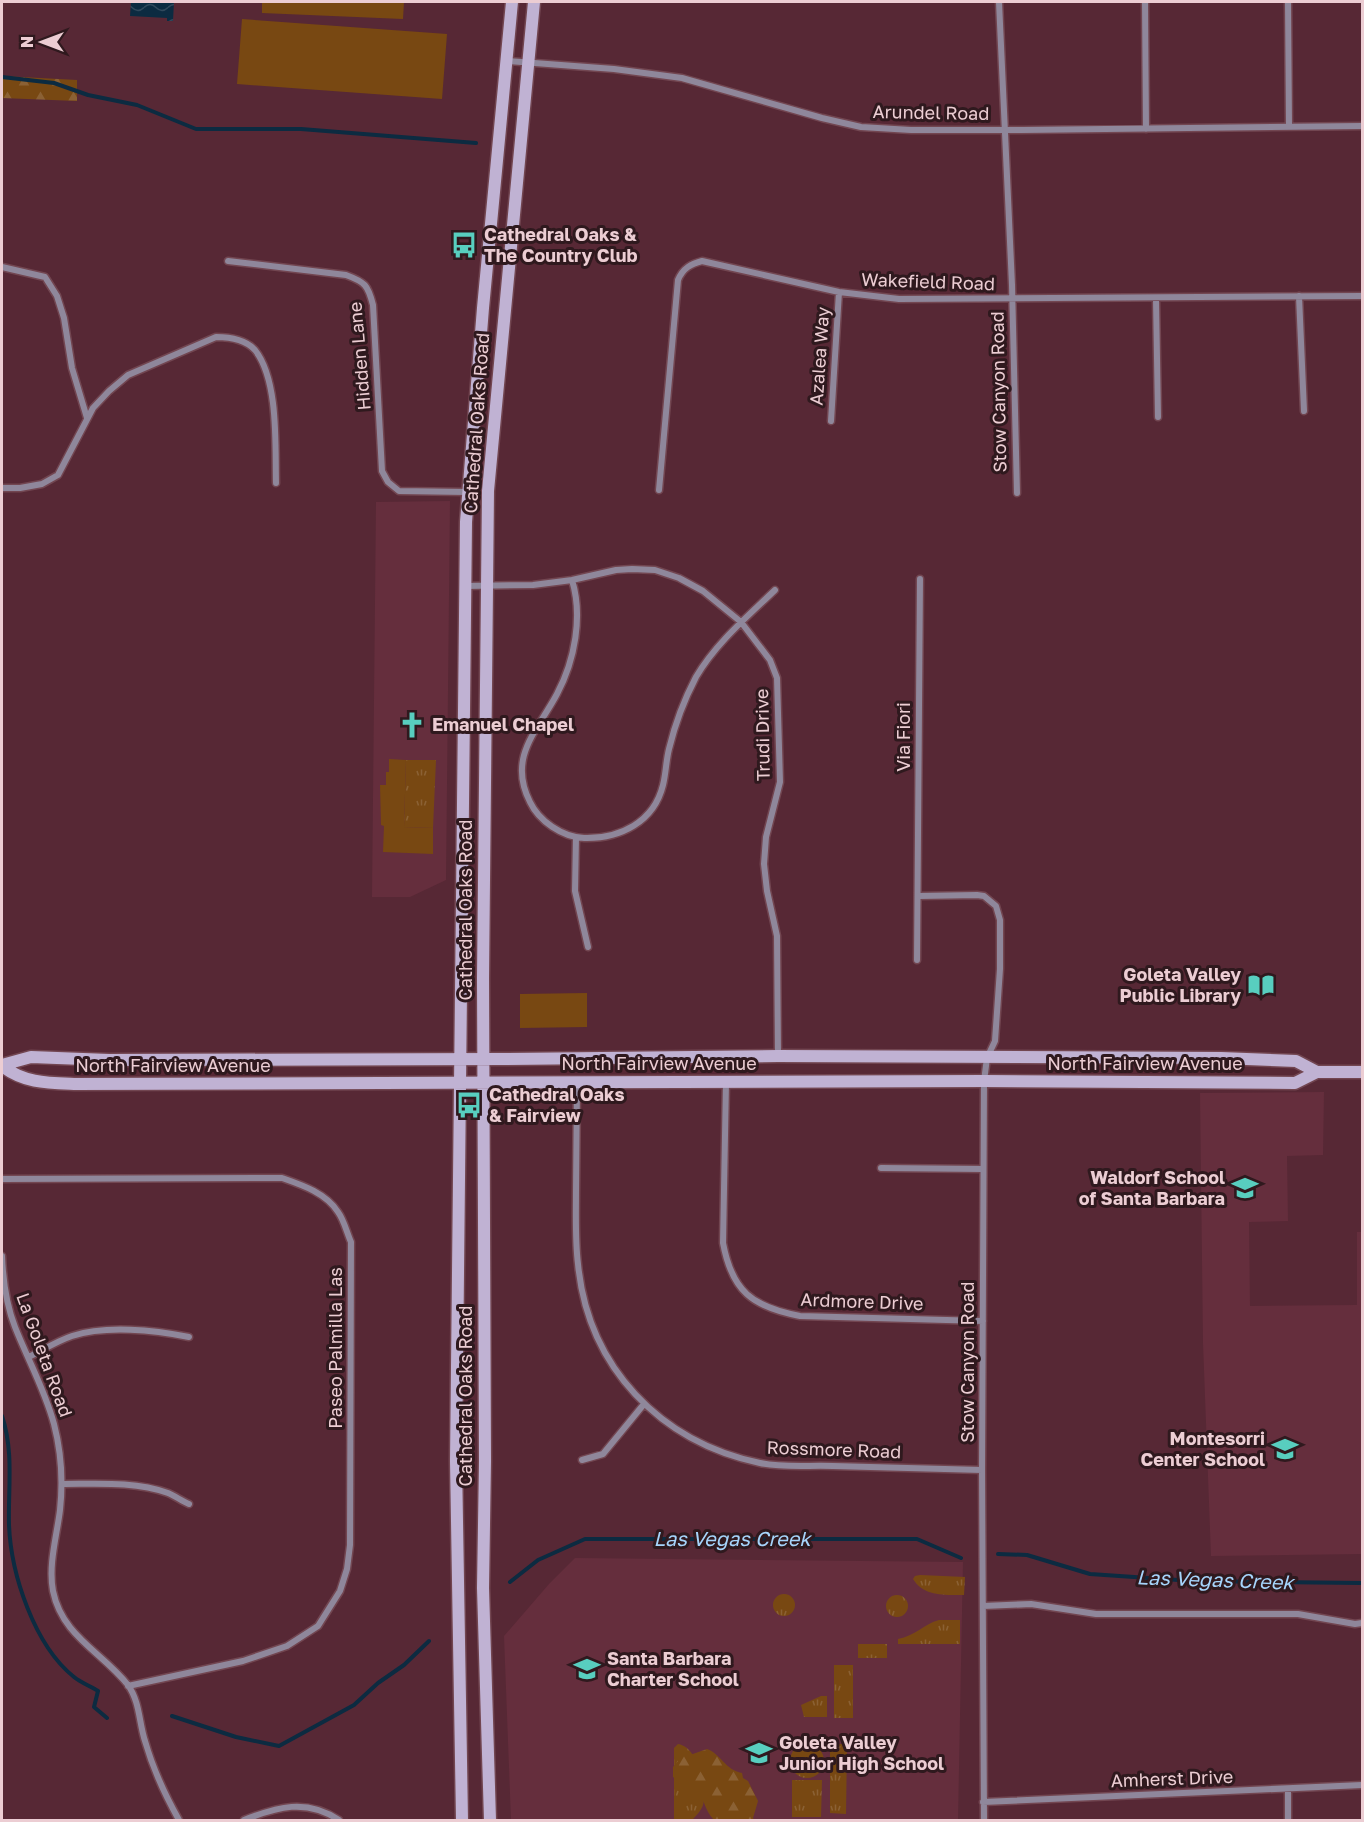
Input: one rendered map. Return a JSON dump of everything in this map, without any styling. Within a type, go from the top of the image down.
[{"type":"main road","name":"Cathedral Oaks Road","points":[[462,1821],[456,1461],[467,492],[512,2]]},
{"type":"main road","name":"Cathedral Oaks Road","points":[[490,1821],[483,1588],[488,491],[534,2]]},
{"type":"main road","name":"North Fairview Avenue","points":[[2,1065],[31,1057],[109,1060],[778,1056],[1221,1058],[1296,1061],[1317,1072]]},
{"type":"main road","name":"North Fairview Avenue","points":[[2,1065],[12,1074],[32,1082],[74,1084],[984,1081],[1295,1083],[1317,1072],[1362,1072]]},
{"type":"street","name":"Stow Canyon Road","points":[[999,2],[1012,300],[1017,493]]},
{"type":"street","points":[[1145,2],[1146,129]]},
{"type":"street","points":[[1288,2],[1289,126]]},
{"type":"street","name":"Arundel Road","points":[[506,60],[614,69],[682,78],[861,127],[911,130],[1005,130],[1362,126]]},
{"type":"street","name":"Hidden Lane","points":[[228,261],[346,275],[362,281],[369,291],[373,305],[382,471],[388,482],[399,491],[467,492]]},
{"type":"street","name":"Wakefield Road","points":[[659,490],[678,280],[690,265],[702,261],[839,292],[899,299],[1362,296]]},
{"type":"street","points":[[2,267],[45,277],[57,296],[64,318],[72,368],[87,419]]},
{"type":"street","name":"Azalea Way","points":[[831,421],[839,292]]},
{"type":"street","points":[[1299,296],[1304,411]]},
{"type":"street","points":[[1156,299],[1158,417]]},
{"type":"street","points":[[2,488],[42,484],[58,475],[93,408],[128,375],[216,337],[230,337],[243,341],[254,350],[264,368],[275,415],[276,483]]},
{"type":"street","name":"Trudi Drive","points":[[465,586],[534,585],[632,568],[655,570],[679,578],[703,591],[741,622],[770,660],[777,678],[780,782],[766,837],[764,864],[767,891],[777,936],[778,1056]]},
{"type":"street","name":"Via Fiori","points":[[917,960],[920,579]]},
{"type":"street","points":[[572,580],[577,609],[575,638],[569,667],[557,694],[530,737],[522,770],[530,802],[541,818],[558,830],[576,837],[601,838],[615,835],[645,819],[658,801],[671,740],[684,702],[696,677],[711,654],[775,590]]},
{"type":"street","points":[[576,837],[575,891],[588,947]]},
{"type":"street","name":"Stow Canyon Road","points":[[919,896],[984,896],[996,906],[1000,920],[995,1041],[987,1058],[984,1081],[982,1470],[984,1821]]},
{"type":"street","name":"Ardmore Drive","points":[[726,1082],[723,1243],[727,1263],[734,1279],[745,1293],[777,1312],[800,1316],[983,1321]]},
{"type":"street","name":"Rossmore Road","points":[[577,1083],[576,1235],[582,1291],[599,1341],[611,1365],[644,1404],[665,1422],[690,1438],[761,1463],[982,1470]]},
{"type":"street","points":[[881,1168],[983,1169]]},
{"type":"street","name":"Paseo Palmilla Las","points":[[2,1179],[282,1178],[323,1196],[338,1212],[351,1242],[350,1545],[347,1569],[340,1591],[318,1626],[287,1646],[243,1661],[128,1686]]},
{"type":"street","name":"La Goleta Road","points":[[2,1256],[8,1306],[46,1397],[55,1427],[62,1484],[52,1566],[53,1590],[62,1617],[77,1638],[128,1686],[137,1704],[145,1741],[155,1770],[179,1821]]},
{"type":"street","points":[[29,1357],[72,1336],[102,1331],[145,1330],[189,1337]]},
{"type":"street","points":[[582,1460],[603,1454],[644,1404]]},
{"type":"street","points":[[62,1484],[137,1487],[168,1493],[189,1504]]},
{"type":"street","points":[[982,1606],[1031,1604],[1096,1614],[1298,1614],[1355,1624],[1362,1623]]},
{"type":"street","name":"Amherst Drive","points":[[983,1802],[1362,1785]]},
{"type":"street","points":[[1288,1789],[1288,1821]]},
{"type":"street","points":[[244,1821],[271,1809],[295,1806],[315,1809],[339,1821]]},
{"type":"shaded area","points":[[450,501],[446,880],[410,897],[372,897],[376,502]]},
{"type":"shaded area","name":"Montesorri Center School","points":[[1324,1092],[1323,1155],[1287,1156],[1288,1221],[1249,1222],[1250,1306],[1357,1305],[1357,1232],[1362,1232],[1362,1554],[1211,1556],[1203,1343],[1200,1093]]},
{"type":"shaded area","points":[[575,1558],[963,1562],[958,1820],[511,1820],[504,1636]]},
{"type":"green space","points":[[262,2],[404,2],[403,19],[262,13]]},
{"type":"green space","points":[[242,19],[447,34],[442,99],[237,84]]},
{"type":"green space","points":[[2,76],[77,80],[77,101],[2,98]]},
{"type":"green space","points":[[389,759],[406,760],[404,827],[433,828],[433,854],[383,852],[384,826],[381,825],[380,785],[386,785]]},
{"type":"green space","points":[[406,760],[436,760],[433,828],[404,827]]},
{"type":"green space","points":[[587,993],[587,1027],[520,1028],[520,994]]},
{"type":"green space","points":[[920,1575],[965,1577],[964,1595],[929,1592],[913,1579]]},
{"type":"green space","points":[[784,1594],[792,1597],[795,1605],[792,1613],[784,1616],[776,1613],[773,1605],[776,1597]]},
{"type":"green space","points":[[897,1595],[905,1598],[908,1606],[905,1614],[897,1617],[889,1614],[886,1606],[889,1598]]},
{"type":"green space","points":[[939,1620],[960,1620],[960,1644],[898,1644],[898,1639]]},
{"type":"green space","points":[[858,1644],[887,1644],[887,1658],[858,1658]]},
{"type":"green space","points":[[834,1665],[853,1665],[853,1718],[834,1718]]},
{"type":"green space","points":[[821,1696],[827,1696],[827,1717],[804,1717],[801,1705]]},
{"type":"green space","points":[[678,1744],[691,1752],[703,1779],[703,1805],[692,1820],[674,1819],[674,1748]]},
{"type":"green space","points":[[807,1744],[819,1749],[824,1761],[819,1773],[807,1778],[795,1773],[790,1761],[795,1749]]},
{"type":"green space","points":[[830,1744],[847,1744],[846,1814],[830,1813]]},
{"type":"green space","points":[[707,1749],[716,1754],[731,1769],[742,1773],[743,1778],[748,1781],[758,1801],[754,1820],[714,1820],[695,1786],[689,1785],[685,1779],[679,1781],[673,1777],[673,1767],[684,1754],[690,1755]]},
{"type":"green space","points":[[792,1780],[822,1780],[821,1817],[792,1817]]},
{"type":"water","points":[[131,2],[174,2],[173,21],[167,21],[167,18],[130,16]]},
{"type":"waterway","points":[[2,77],[54,83],[88,95],[137,105],[196,129],[301,129],[476,143]]},
{"type":"waterway","name":"Las Vegas Creek","points":[[2,1416],[9,1457],[11,1544],[14,1565],[27,1607],[47,1647],[60,1663],[77,1679],[98,1691],[94,1707],[107,1718]]},
{"type":"waterway","name":"Las Vegas Creek","points":[[510,1582],[538,1560],[585,1539],[917,1539],[961,1558]]},
{"type":"waterway","name":"Las Vegas Creek","points":[[998,1554],[1027,1555],[1090,1574],[1193,1581],[1362,1583]]},
{"type":"waterway","name":"Las Vegas Creek","points":[[172,1716],[236,1737],[279,1746],[354,1705],[378,1683],[404,1665],[429,1641]]},
{"type":"place","name":"Cathedral Oaks & The Country Club","points":[[464,245]]},
{"type":"place","name":"Emanuel Chapel","points":[[412,725]]},
{"type":"place","name":"Goleta Valley Public Library","points":[[1261,985]]},
{"type":"place","name":"Cathedral Oaks & Fairview","points":[[469,1105]]},
{"type":"place","name":"Waldorf School of Santa Barbara","points":[[1245,1188]]},
{"type":"place","name":"Montesorri Center School","points":[[1285,1449]]},
{"type":"place","name":"Santa Barbara Charter School","points":[[587,1669]]},
{"type":"place","name":"Goleta Valley Junior High School","points":[[759,1753]]}]
